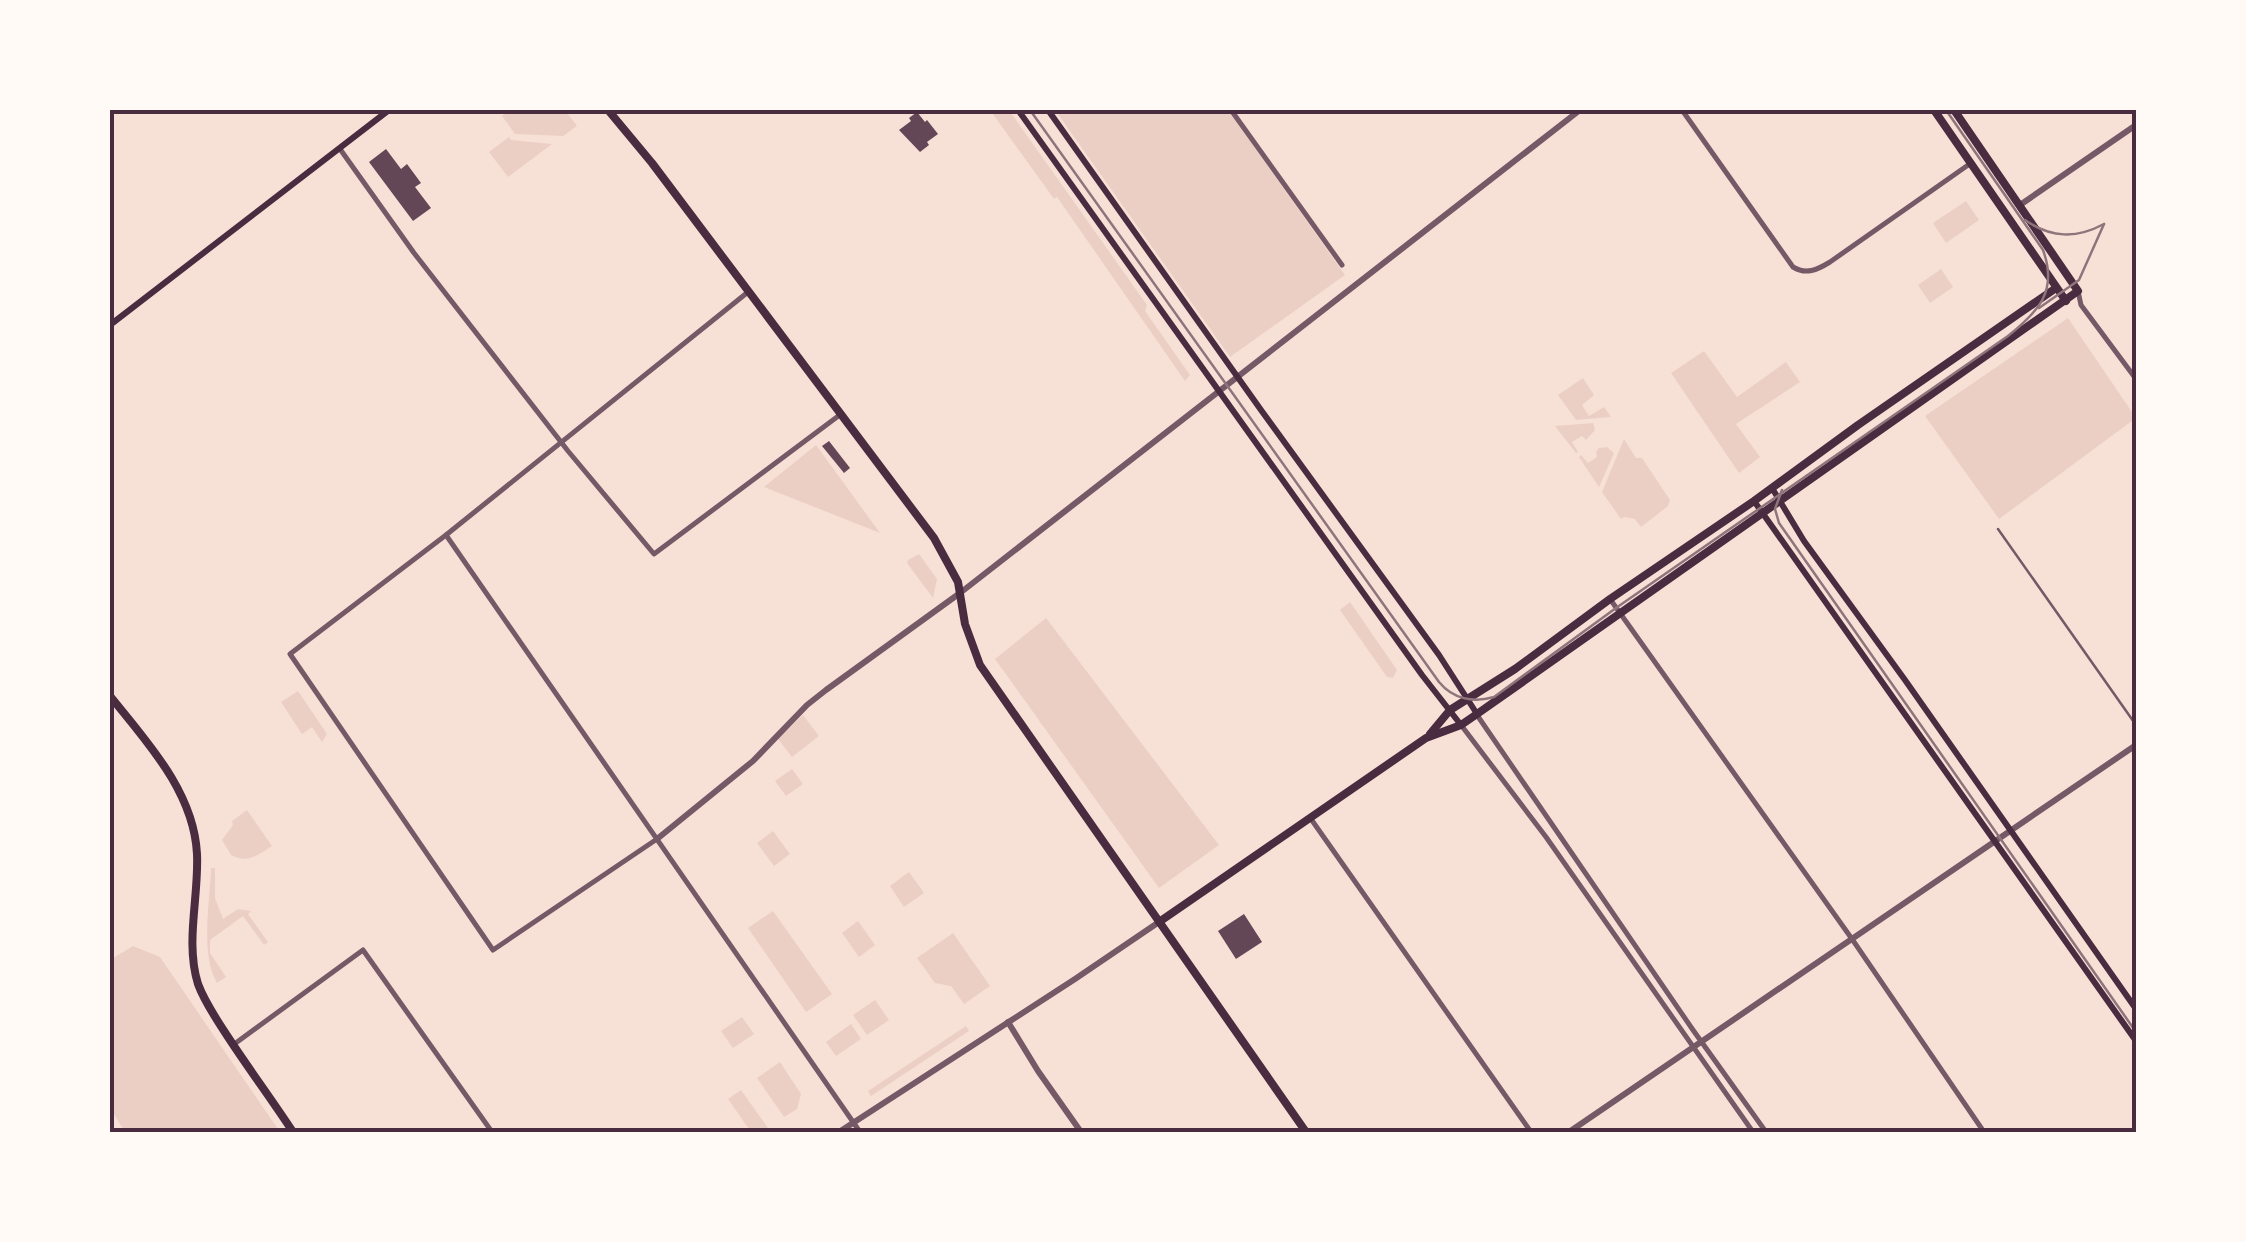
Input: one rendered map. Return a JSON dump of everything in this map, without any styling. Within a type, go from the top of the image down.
[{"type":"main road","points":[[110,326],[389,110]]},
{"type":"main road","points":[[608,110],[934,538],[954,571],[965,624],[980,664],[1306,1132]]},
{"type":"main road","points":[[1018,110],[1461,725]]},
{"type":"main road","points":[[1048,110],[1439,655],[1477,714]]},
{"type":"main road","points":[[1934,110],[2066,300]]},
{"type":"main road","points":[[1426,738],[1461,725],[2078,291],[1954,110]]},
{"type":"main road","points":[[1159,922],[1426,738],[1450,710],[1515,669],[2056,288]]},
{"type":"main road","points":[[1772,488],[1804,541],[2136,1009]]},
{"type":"main road","points":[[1754,501],[2136,1042]]},
{"type":"main road","points":[[110,696],[165,767],[181,794],[194,834],[194,968],[204,998],[293,1132]]},
{"type":"street","points":[[1231,110],[1342,265]]},
{"type":"street","points":[[748,292],[446,535],[290,654],[493,950],[657,839],[753,761],[807,705],[960,593],[1580,110]]},
{"type":"street","points":[[1682,110],[1793,267],[1804,272],[1830,262],[1971,163]]},
{"type":"street","points":[[2020,205],[2136,125]]},
{"type":"street","points":[[338,147],[414,253],[560,442],[654,554],[841,414]]},
{"type":"street","points":[[2078,291],[2081,305],[2136,379]]},
{"type":"street","points":[[2066,300],[2081,305]]},
{"type":"street","points":[[446,535],[860,1132]]},
{"type":"street","points":[[1610,599],[1984,1132]]},
{"type":"street","points":[[1477,714],[1754,1132]]},
{"type":"street","points":[[1461,725],[1766,1132]]},
{"type":"street","points":[[1569,1132],[2136,745]]},
{"type":"street","points":[[1311,819],[1531,1132]]},
{"type":"street","points":[[839,1132],[1159,922]]},
{"type":"street","points":[[233,1045],[363,950],[492,1132]]},
{"type":"street","points":[[1008,1022],[1081,1132]]},
{"type":"lane","points":[[1998,528],[2136,725]]},
{"type":"shaded area","points":[[510,110],[565,110],[577,126],[563,136],[515,134],[502,116]]},
{"type":"shaded area","points":[[990,110],[1009,110],[1147,305],[1145,311],[1190,375],[1185,381],[1057,197],[1054,199]]},
{"type":"shaded area","points":[[1055,110],[1228,110],[1345,275],[1230,357]]},
{"type":"shaded area","points":[[509,137],[552,144],[508,177],[489,152]]},
{"type":"shaded area","points":[[1966,201],[1979,220],[1946,243],[1933,223]]},
{"type":"shaded area","points":[[1941,269],[1953,287],[1930,303],[1918,285]]},
{"type":"shaded area","points":[[2068,318],[2136,418],[1999,519],[1925,416]]},
{"type":"shaded area","points":[[1704,351],[1737,397],[1786,362],[1800,382],[1736,424],[1760,457],[1739,473],[1671,373]]},
{"type":"shaded area","points":[[1583,378],[1594,395],[1582,405],[1589,416],[1604,407],[1611,417],[1576,420],[1558,395]]},
{"type":"shaded area","points":[[1593,423],[1595,430],[1586,440],[1582,436],[1572,442],[1576,453],[1555,426]]},
{"type":"shaded area","points":[[1624,439],[1670,500],[1668,506],[1641,527],[1635,519],[1621,519],[1602,492]]},
{"type":"shaded area","points":[[816,445],[880,533],[764,487]]},
{"type":"shaded area","points":[[1607,447],[1614,453],[1599,487],[1579,457],[1588,463],[1597,457],[1599,448]]},
{"type":"shaded area","points":[[919,554],[937,579],[933,598],[907,563]]},
{"type":"shaded area","points":[[1350,602],[1397,670],[1393,678],[1387,677],[1340,610]]},
{"type":"shaded area","points":[[1046,618],[1219,845],[1159,888],[995,659]]},
{"type":"shaded area","points":[[298,691],[327,734],[322,742],[312,727],[302,734],[281,702]]},
{"type":"shaded area","points":[[803,715],[819,736],[792,757],[778,739]]},
{"type":"shaded area","points":[[792,769],[803,784],[786,796],[775,781]]},
{"type":"shaded area","points":[[247,810],[272,846],[242,859],[231,855],[222,840],[232,821]]},
{"type":"shaded area","points":[[773,831],[790,854],[774,866],[757,843]]},
{"type":"shaded area","points":[[211,868],[215,868],[215,898],[223,919],[238,909],[251,911],[248,914],[268,942],[264,945],[243,916],[210,940],[210,953],[226,977],[217,983],[207,943]]},
{"type":"shaded area","points":[[909,872],[924,893],[904,907],[890,886]]},
{"type":"shaded area","points":[[773,911],[832,994],[806,1012],[748,928]]},
{"type":"shaded area","points":[[858,921],[875,945],[859,957],[842,933]]},
{"type":"shaded area","points":[[953,933],[990,986],[964,1004],[951,986],[935,983],[917,958]]},
{"type":"shaded area","points":[[133,946],[160,957],[280,1132],[125,1132],[110,1108],[110,960]]},
{"type":"shaded area","points":[[875,1000],[889,1020],[867,1035],[853,1015]]},
{"type":"shaded area","points":[[742,1017],[754,1034],[733,1048],[721,1031]]},
{"type":"shaded area","points":[[851,1024],[861,1039],[836,1056],[826,1042]]},
{"type":"shaded area","points":[[966,1026],[969,1031],[871,1096],[868,1091]]},
{"type":"shaded area","points":[[780,1062],[801,1094],[797,1109],[784,1117],[757,1078]]},
{"type":"shaded area","points":[[741,1090],[768,1128],[762,1132],[751,1132],[728,1099]]},
{"type":"building","points":[[917,112],[938,134],[920,152],[899,130]]},
{"type":"building","points":[[386,149],[401,169],[407,164],[421,183],[415,187],[431,208],[413,221],[369,162]]},
{"type":"building","points":[[829,441],[850,468],[844,473],[822,446]]},
{"type":"building","points":[[1244,914],[1262,942],[1236,959],[1218,931]]},
{"type":"tram line","points":[[1030,110],[1439,682],[1457,696],[1479,700],[1494,697],[2008,336],[2037,309],[2047,289],[2043,250],[1946,110]]},
{"type":"tram line","points":[[2025,220],[2064,234],[2104,224]]},
{"type":"tram line","points":[[2039,308],[2079,280],[2104,224]]},
{"type":"tram line","points":[[1782,490],[1775,509],[1779,523],[2136,1032]]}]
